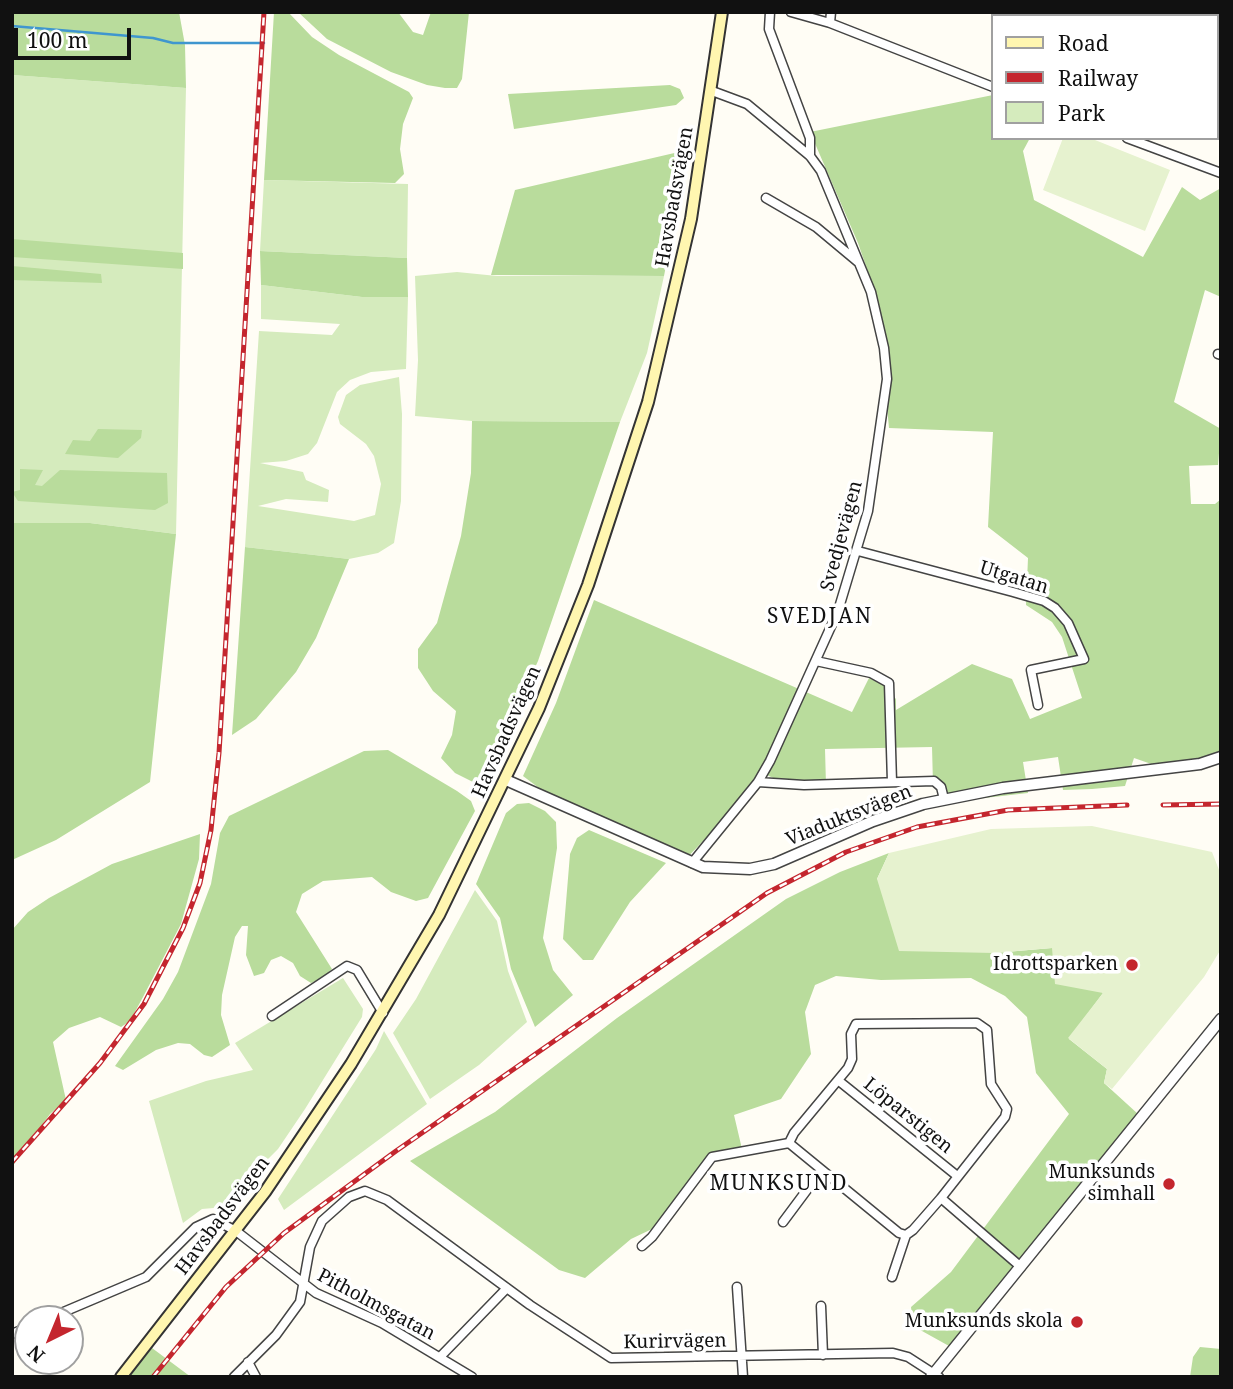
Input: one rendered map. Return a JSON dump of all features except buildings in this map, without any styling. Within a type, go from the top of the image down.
[{"type":"main road","name":"Havsbadsvägen","points":[[121,1377],[236,1231],[313,1122],[383,1013],[439,915],[506,780],[566,641],[632,456],[679,275],[712,91],[722,12]]},
{"type":"street","name":"Svedjevägen","points":[[770,12],[769,29],[810,138],[810,156]]},
{"type":"street","points":[[791,12],[830,23],[992,87]]},
{"type":"street","points":[[830,23],[831,12]]},
{"type":"street","name":"Svedjevägen","points":[[692,863],[758,782],[771,761],[838,611],[868,512],[887,379],[878,318],[861,264],[834,200],[810,156],[747,104],[712,91]]},
{"type":"street","points":[[1132,140],[1221,173]]},
{"type":"street","points":[[766,198],[816,227],[861,264]]},
{"type":"street","name":"Utgatan","points":[[858,551],[1013,592],[1044,601],[1055,608],[1068,623],[1084,659],[1031,670],[1038,705]]},
{"type":"street","points":[[816,661],[871,673],[884,678],[891,687],[892,782]]},
{"type":"street","name":"Viaduktsvägen","points":[[506,780],[692,863],[727,870],[774,864],[873,821],[944,799],[1028,784],[1200,764],[1221,757]]},
{"type":"street","points":[[758,782],[804,785],[934,781],[941,786],[944,799]]},
{"type":"street","points":[[272,1016],[347,966],[353,966],[383,1013]]},
{"type":"street","points":[[934,1376],[1221,1019]]},
{"type":"street","points":[[789,1143],[794,1133],[839,1081],[852,1059],[851,1034],[856,1024],[977,1023],[985,1026],[989,1035],[991,1084],[1007,1109],[1005,1117],[940,1198],[906,1235],[892,1277]]},
{"type":"street","name":"Löparstigen","points":[[839,1081],[956,1175]]},
{"type":"street","points":[[642,1246],[652,1237],[714,1156],[789,1143]]},
{"type":"street","points":[[789,1143],[899,1233],[906,1235]]},
{"type":"street","points":[[783,1222],[821,1171]]},
{"type":"street","name":"Kurirvägen","points":[[305,1286],[314,1234],[322,1221],[349,1197],[365,1191],[387,1200],[507,1288],[611,1358],[901,1354],[934,1376]]},
{"type":"street","points":[[940,1198],[1021,1266]]},
{"type":"street","points":[[80,1305],[146,1277],[196,1227],[206,1221],[221,1221],[236,1231]]},
{"type":"street","name":"Pitholmsgatan","points":[[236,1231],[305,1286],[382,1323],[472,1377]]},
{"type":"street","points":[[234,1377],[289,1319],[305,1286]]},
{"type":"street","points":[[737,1287],[743,1377]]},
{"type":"street","points":[[440,1357],[507,1288]]},
{"type":"street","points":[[821,1306],[823,1354]]},
{"type":"street","points":[[248,1363],[256,1377]]},
{"type":"green space","points":[[12,12],[179,12],[185,45],[186,88],[12,75]]},
{"type":"green space","points":[[274,12],[288,12],[312,37],[339,55],[409,92],[413,98],[403,124],[400,149],[404,174],[395,183],[264,180]]},
{"type":"green space","points":[[298,12],[398,12],[413,32],[423,35],[431,12],[469,12],[462,79],[457,88],[445,88],[427,85],[391,72],[327,39]]},
{"type":"green space","points":[[12,75],[186,88],[176,534],[90,523],[12,523]]},
{"type":"green space","points":[[670,85],[680,89],[684,98],[676,105],[514,129],[508,94]]},
{"type":"green space","points":[[992,95],[992,140],[1029,140],[1023,151],[1034,200],[1143,257],[1182,187],[1200,200],[1221,188],[1221,297],[1205,290],[1174,402],[1221,429],[1218,465],[1189,466],[1191,504],[1215,504],[1221,499],[1221,752],[1196,761],[1160,767],[1134,758],[1125,786],[1092,789],[1063,790],[1058,757],[1023,762],[1028,793],[950,802],[933,784],[932,747],[825,749],[826,785],[780,781],[760,772],[729,814],[681,864],[555,800],[523,776],[556,703],[594,600],[852,712],[869,678],[883,685],[896,699],[896,710],[972,664],[1012,679],[1030,719],[1082,698],[1062,637],[1052,622],[1026,605],[1028,558],[988,527],[993,432],[889,428],[877,298],[858,243],[810,132]]},
{"type":"green space","points":[[1062,140],[1095,140],[1170,170],[1145,231],[1043,190]]},
{"type":"green space","points":[[683,151],[681,187],[664,276],[491,275],[515,190]]},
{"type":"green space","points":[[264,180],[408,184],[407,258],[260,251]]},
{"type":"green space","points":[[12,239],[183,253],[183,269],[12,257]]},
{"type":"green space","points":[[260,251],[407,258],[408,297],[362,297],[261,285]]},
{"type":"green space","points":[[12,266],[101,274],[102,283],[12,280]]},
{"type":"green space","points":[[457,272],[497,276],[664,276],[647,353],[620,422],[472,421],[415,416],[418,360],[415,276]]},
{"type":"green space","points":[[261,285],[362,297],[408,297],[406,369],[371,372],[350,380],[337,392],[317,443],[308,454],[286,461],[260,463],[303,472],[306,480],[329,490],[328,502],[286,499],[258,506],[354,521],[375,515],[381,484],[374,456],[366,444],[340,424],[338,417],[346,395],[360,385],[399,377],[402,414],[401,501],[394,543],[378,553],[349,559],[245,547],[259,331],[332,335],[340,324],[261,319]]},
{"type":"green space","points":[[472,421],[620,422],[538,661],[481,786],[455,773],[441,758],[452,735],[456,711],[433,691],[418,668],[418,649],[437,623],[461,536],[471,473]]},
{"type":"green space","points":[[98,429],[142,430],[141,438],[118,458],[65,454],[73,440],[90,441]]},
{"type":"green space","points":[[20,469],[43,470],[35,485],[42,486],[60,470],[167,473],[168,503],[155,510],[18,501],[12,492],[20,490]]},
{"type":"green space","points":[[12,523],[90,523],[176,534],[150,782],[56,840],[12,860]]},
{"type":"green space","points":[[245,547],[349,559],[316,638],[296,672],[256,719],[232,735]]},
{"type":"green space","points":[[388,750],[457,791],[471,801],[475,811],[428,898],[416,901],[391,892],[372,877],[323,881],[302,894],[296,912],[332,969],[324,977],[311,983],[300,976],[293,963],[281,956],[271,960],[264,973],[254,976],[246,955],[248,926],[242,926],[235,937],[222,995],[221,1015],[230,1045],[212,1057],[204,1055],[190,1044],[178,1043],[156,1050],[123,1070],[115,1066],[163,999],[178,972],[211,884],[220,833],[229,816],[364,751]]},
{"type":"green space","points":[[529,803],[545,811],[556,822],[557,848],[543,938],[553,970],[573,995],[535,1027],[511,969],[500,918],[476,884],[506,813],[517,804]]},
{"type":"green space","name":"Idrottsparken","points":[[1092,826],[1212,852],[1221,875],[1221,949],[1204,977],[1112,1089],[1104,1083],[1107,1069],[1068,1038],[1103,993],[1055,984],[1052,948],[994,953],[899,951],[877,879],[889,853],[991,829]]},
{"type":"green space","points":[[589,830],[666,863],[630,902],[593,960],[583,960],[563,939],[570,854],[577,838]]},
{"type":"green space","points":[[200,834],[199,859],[181,924],[130,1021],[121,1027],[100,1017],[69,1028],[53,1042],[66,1100],[50,1114],[12,1167],[12,930],[28,912],[49,898],[112,864]]},
{"type":"green space","points":[[889,853],[877,879],[994,953],[1052,948],[1103,993],[1069,1039],[1107,1069],[1104,1083],[1138,1114],[958,1351],[913,1326],[911,1307],[951,1272],[1069,1114],[1036,1073],[1027,1017],[1005,996],[971,978],[881,980],[836,976],[815,985],[805,1012],[811,1054],[781,1099],[734,1115],[742,1149],[729,1152],[701,1170],[652,1229],[631,1239],[585,1278],[559,1270],[410,1161],[495,1112],[617,1018],[786,899],[840,872]]},
{"type":"green space","points":[[475,890],[497,921],[508,971],[527,1022],[479,1065],[430,1099],[393,1033],[416,999]]},
{"type":"green space","points":[[343,978],[363,1009],[362,1017],[305,1109],[278,1149],[264,1163],[254,1168],[225,1207],[202,1209],[183,1223],[149,1101],[206,1081],[253,1070],[235,1043]]},
{"type":"green space","points":[[384,1031],[427,1104],[284,1210],[278,1199],[376,1049]]},
{"type":"green space","points":[[1200,1347],[1221,1349],[1221,1377],[1190,1377],[1193,1357]]},
{"type":"green space","points":[[152,1348],[191,1377],[129,1377]]},
{"type":"waterway","points":[[12,26],[153,38],[173,43],[264,43]]},
{"type":"railway","points":[[12,1162],[100,1063],[144,1004],[183,928],[200,883],[211,830],[219,753],[264,12]]},
{"type":"railway","points":[[1163,805],[1221,804]]},
{"type":"railway","points":[[153,1377],[226,1287],[284,1233],[396,1151],[767,893],[846,852],[917,827],[1008,810],[1127,805]]},
{"type":"place","name":"Idrottsparken","points":[[1132,965]]},
{"type":"place","name":"Munksunds simhall","points":[[1169,1184]]},
{"type":"place","name":"Munksunds skola","points":[[1077,1322]]},
{"type":"district","name":"SVEDJAN","points":[[820,617]]},
{"type":"district","name":"MUNKSUND","points":[[779,1184]]}]
